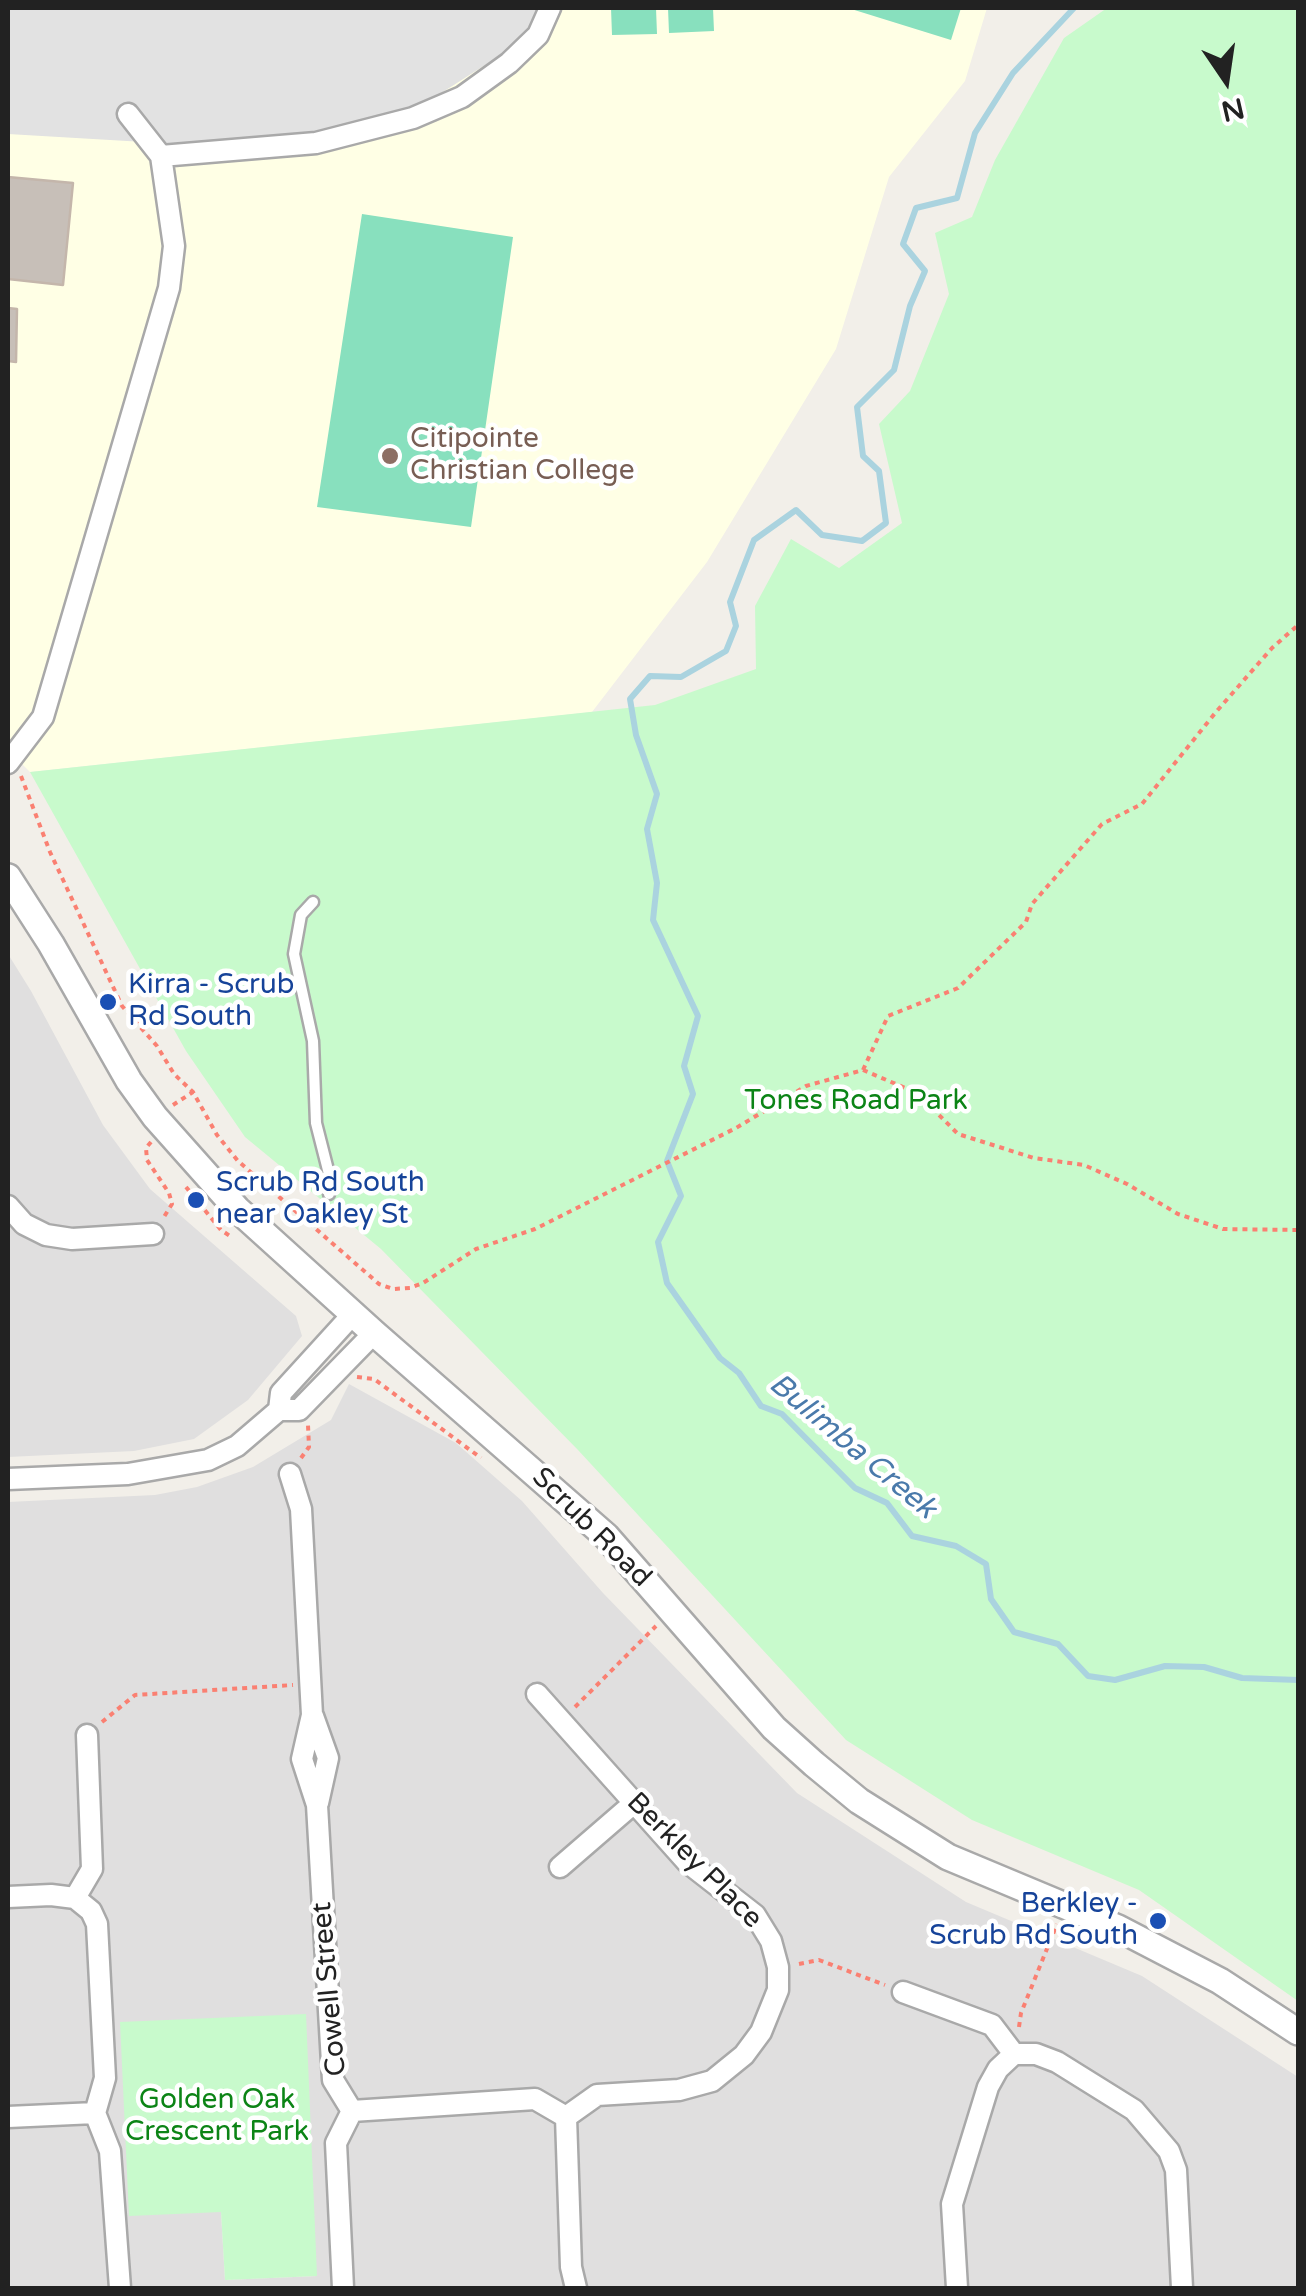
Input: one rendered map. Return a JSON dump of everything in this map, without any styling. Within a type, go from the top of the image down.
[{"type":"street","points":[[160,156],[316,143],[413,118],[462,97],[508,64],[538,35],[550,8]]},
{"type":"street","points":[[8,762],[43,718],[169,288],[174,246],[160,156],[128,114]]},
{"type":"street","name":"Scrub Road","points":[[8,877],[52,944],[128,1081],[154,1118],[237,1209],[606,1536],[774,1728],[859,1802],[948,1857],[1118,1928],[1206,1974],[1298,2032]]},
{"type":"street","points":[[8,1206],[24,1224],[46,1236],[72,1239],[153,1234]]},
{"type":"street","points":[[289,1410],[281,1394],[353,1314]]},
{"type":"street","points":[[8,1479],[128,1474],[208,1460],[237,1446],[289,1410],[374,1334]]},
{"type":"street","name":"Cowell Street","points":[[290,1474],[301,1510],[312,1715],[302,1759],[317,1805],[333,2080],[352,2111],[336,2143],[344,2288]]},
{"type":"street","name":"Berkley Place","points":[[537,1694],[687,1862],[755,1915],[771,1941],[778,1967]]},
{"type":"street","points":[[75,1898],[92,1868],[87,1735]]},
{"type":"street","points":[[560,1868],[634,1804]]},
{"type":"street","points":[[8,1897],[51,1894],[75,1898],[91,1911],[97,1924],[106,2078],[94,2113],[110,2150],[120,2288]]},
{"type":"street","points":[[566,2117],[597,2095],[679,2090],[712,2081],[744,2055],[761,2032],[778,1990],[778,1967]]},
{"type":"street","points":[[903,1992],[992,2024],[1014,2054]]},
{"type":"street","points":[[957,2288],[952,2204],[988,2087],[998,2069],[1014,2054],[1036,2054],[1072,2071],[1134,2110],[1170,2151],[1176,2170],[1182,2288]]},
{"type":"street","points":[[352,2111],[534,2099],[566,2117]]},
{"type":"street","points":[[8,2117],[94,2113]]},
{"type":"street","points":[[566,2117],[571,2267],[576,2288]]},
{"type":"lane","points":[[312,902],[301,915],[294,954],[313,1041],[316,1124],[330,1194]]},
{"type":"path","points":[[864,1070],[888,1016],[958,988],[1026,922],[1032,904],[1102,824],[1142,804],[1216,712],[1272,648],[1298,625]]},
{"type":"path","points":[[8,762],[20,773],[50,852],[122,1006],[148,1035],[174,1074],[193,1092],[238,1161],[379,1284],[410,1288],[476,1249],[536,1228],[713,1140],[806,1086],[864,1070],[917,1093],[958,1134],[1034,1158],[1084,1166],[1126,1184],[1178,1214],[1223,1229],[1298,1230]]},
{"type":"path","points":[[151,1142],[146,1148],[146,1160],[169,1193],[172,1204],[153,1234]]},
{"type":"path","points":[[289,1410],[307,1420],[308,1448],[290,1474]]},
{"type":"path","points":[[560,1722],[658,1624]]},
{"type":"path","points":[[87,1735],[135,1695],[311,1684]]},
{"type":"path","points":[[1014,2054],[1021,2013],[1057,1924]]},
{"type":"path","points":[[778,1967],[819,1960],[903,1992]]},
{"type":"shaded area","name":"Citipointe Christian College","points":[[8,8],[987,8],[965,81],[889,177],[836,349],[707,562],[592,712],[30,772],[8,750]]},
{"type":"shaded area","points":[[8,8],[540,8],[518,44],[424,104],[289,140],[178,144],[8,134]]},
{"type":"shaded area","points":[[8,954],[103,1125],[150,1189],[296,1316],[302,1336],[248,1400],[194,1439],[134,1451],[8,1457]]},
{"type":"shaded area","points":[[349,1384],[456,1443],[522,1501],[603,1593],[797,1793],[966,1902],[1142,1976],[1298,2077],[1298,2288],[8,2288],[8,1502],[155,1495],[197,1487],[253,1467],[331,1420]],"holes":[[[221,2212],[317,2276],[225,2280]]]},
{"type":"green space","points":[[611,8],[656,8],[657,34],[612,35]]},
{"type":"green space","points":[[668,8],[713,8],[714,31],[669,33]]},
{"type":"green space","points":[[848,8],[961,8],[951,40]]},
{"type":"green space","name":"Tones Road Park","points":[[1107,8],[1298,8],[1298,2001],[1139,1890],[972,1820],[846,1740],[578,1450],[381,1249],[245,1137],[186,1051],[30,772],[655,705],[756,669],[755,606],[791,539],[839,568],[902,523],[879,424],[910,391],[949,294],[935,233],[972,217],[995,160],[1064,38]]},
{"type":"green space","points":[[362,214],[513,237],[471,527],[317,507]]},
{"type":"green space","name":"Golden Oak Crescent Park","points":[[306,2014],[317,2276],[225,2280],[221,2212],[129,2216],[120,2022]]},
{"type":"building","points":[[8,177],[73,183],[63,285],[8,279]]},
{"type":"building","points":[[8,308],[17,309],[16,362],[8,361]]},
{"type":"waterway","name":"Bulimba Creek","points":[[1074,8],[1013,73],[975,133],[957,198],[916,208],[903,244],[925,271],[910,306],[894,370],[857,407],[863,456],[879,471],[886,523],[862,541],[822,535],[796,510],[754,540],[730,602],[736,626],[726,651],[681,677],[650,676],[630,699],[636,735],[657,794],[647,829],[657,883],[653,920],[698,1016],[684,1066],[693,1094],[667,1161],[681,1196],[658,1242],[667,1283],[720,1358],[739,1373],[761,1406],[782,1414],[855,1488],[887,1503],[912,1536],[956,1546],[986,1564],[991,1599],[1014,1632],[1058,1644],[1088,1676],[1115,1680],[1165,1666],[1204,1667],[1242,1678],[1298,1680]]},
{"type":"place","name":"Citipointe Christian College","points":[[390,456]]},
{"type":"place","name":"Kirra - Scrub Rd South","points":[[108,1002]]},
{"type":"place","name":"Scrub Rd South near Oakley St","points":[[196,1200]]},
{"type":"place","name":"Berkley - Scrub Rd South","points":[[1158,1921]]}]
